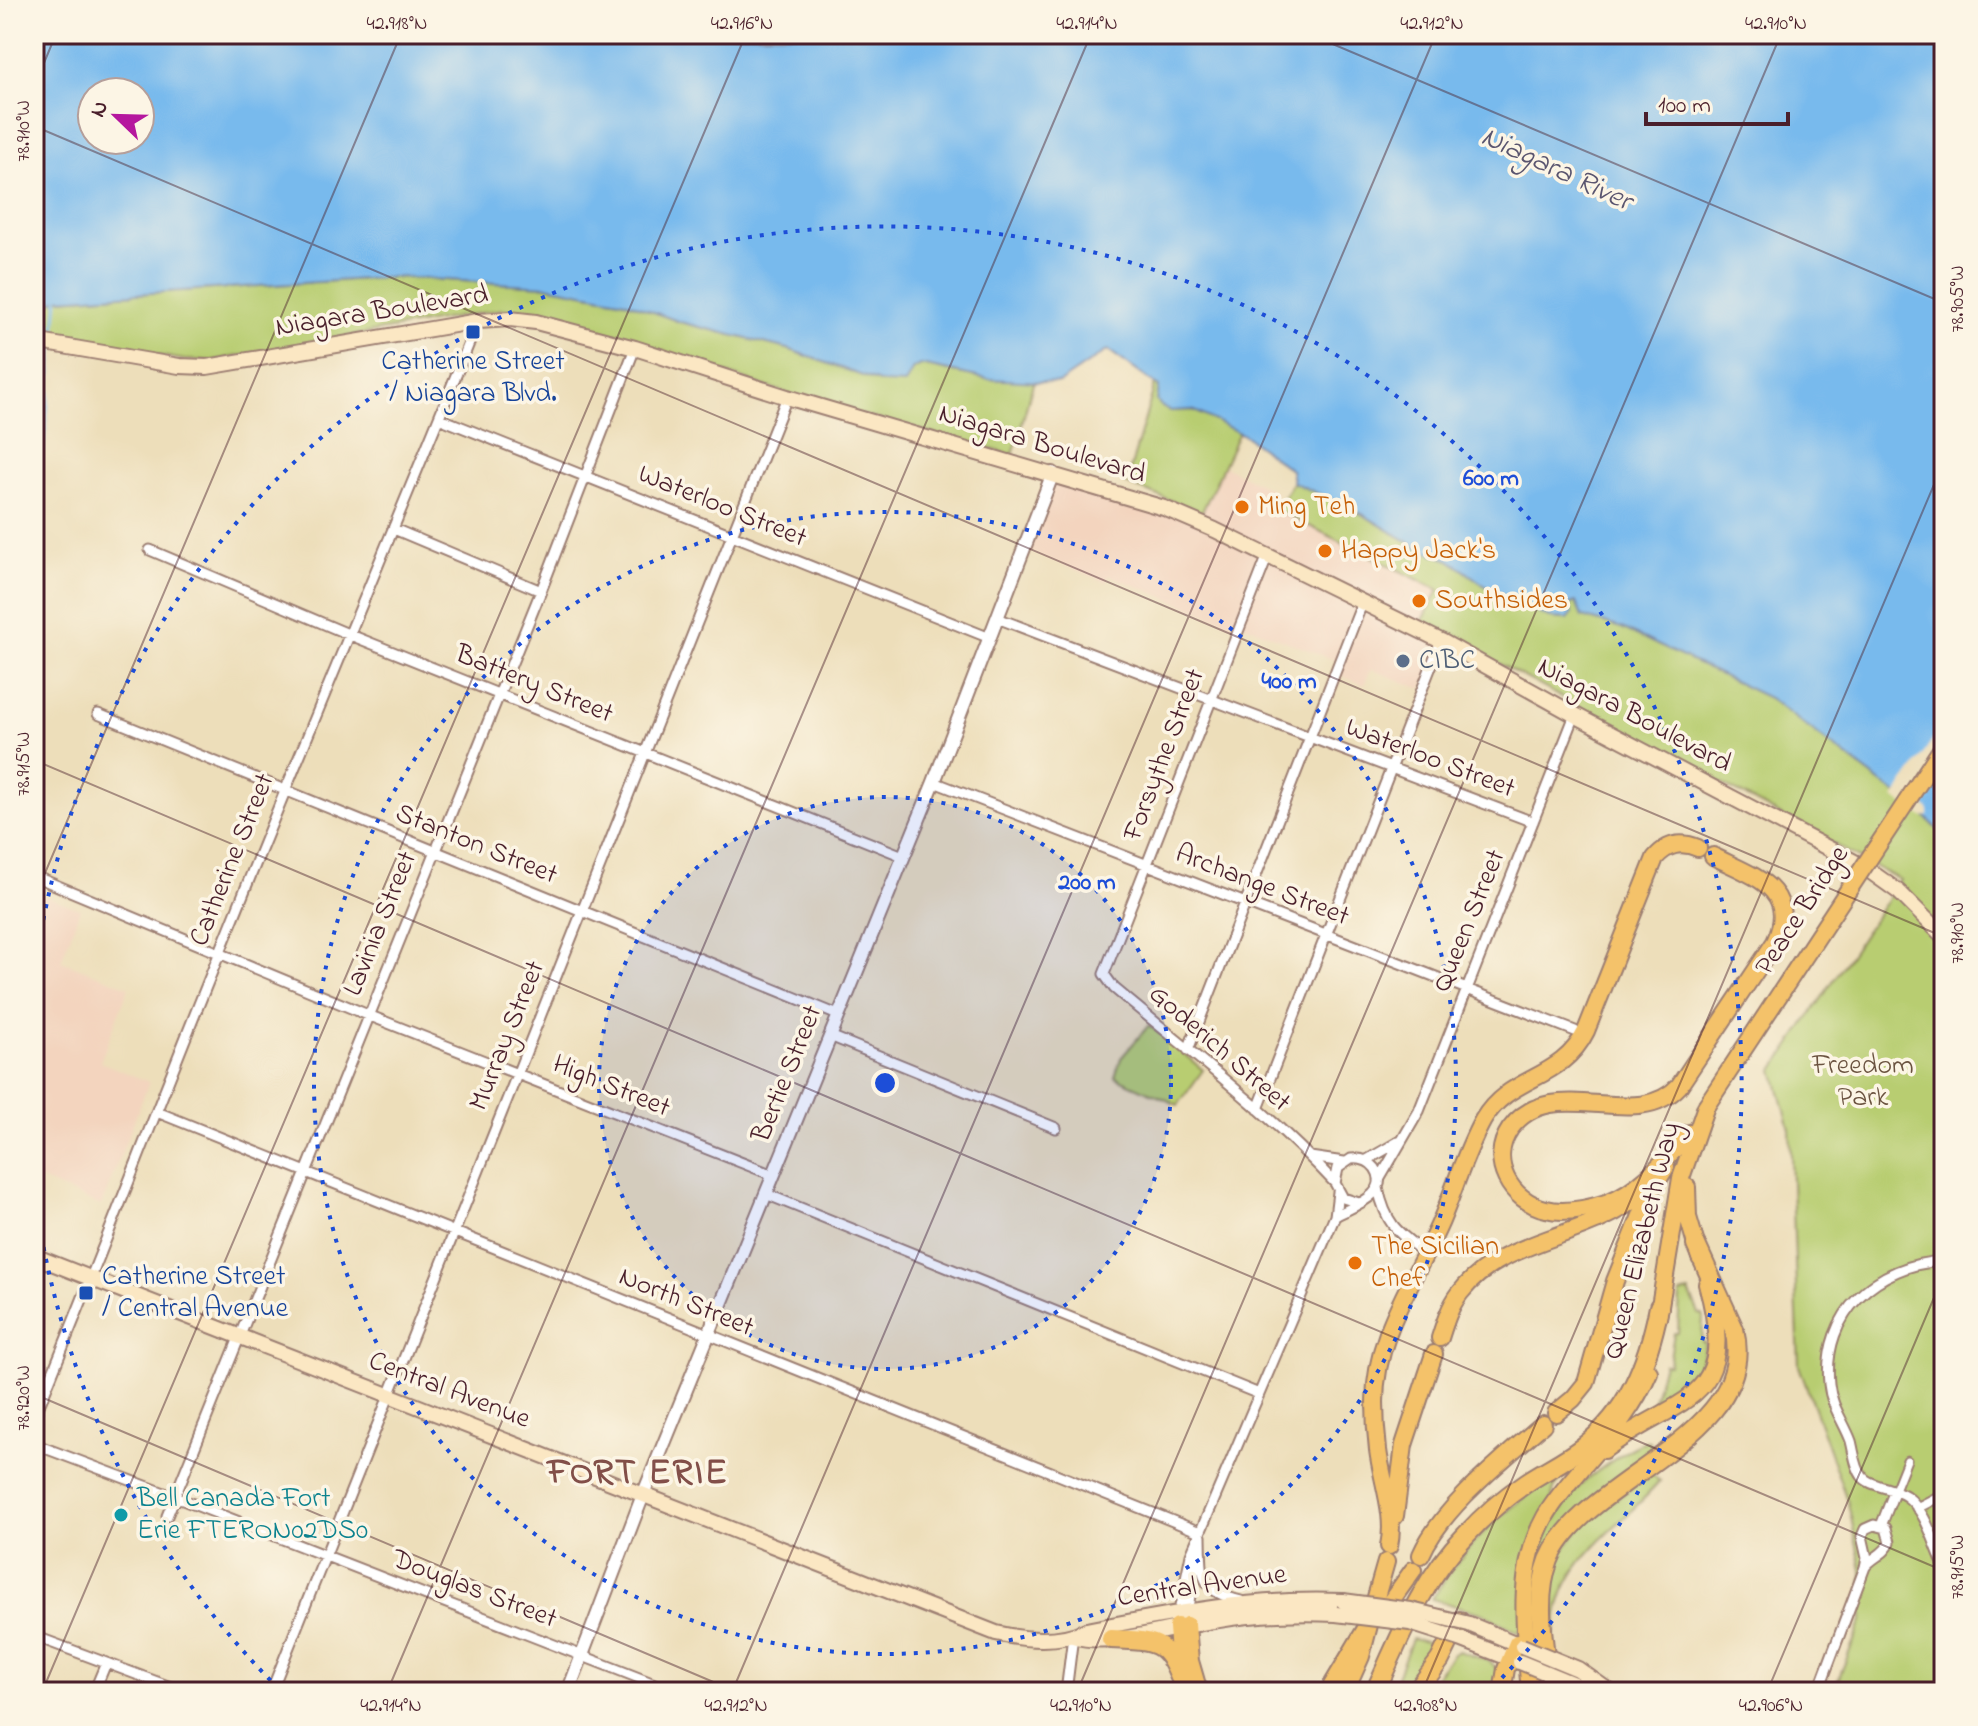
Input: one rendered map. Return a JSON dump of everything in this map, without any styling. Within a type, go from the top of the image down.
[{"type":"highway","name":"Peace Bridge","points":[[1706,1106],[1944,745]]},
{"type":"highway","points":[[1389,1547],[1386,1497],[1378,1452],[1376,1381],[1390,1322],[1426,1254],[1488,1113],[1511,1090],[1543,1075],[1563,1061],[1582,1039],[1655,858],[1675,844],[1706,852],[1772,888],[1781,902],[1783,916],[1775,942],[1673,1093],[1649,1104],[1571,1102],[1537,1108],[1519,1120],[1505,1138],[1503,1172],[1514,1192],[1529,1203],[1548,1210],[1574,1211],[1607,1202],[1637,1185],[1691,1137]]},
{"type":"highway","name":"Queen Elizabeth Way","points":[[1375,1692],[1425,1586],[1441,1561],[1505,1498],[1579,1450],[1617,1415],[1631,1394],[1642,1369],[1659,1307],[1691,1137],[1706,1106]]},
{"type":"highway","name":"Queen Elizabeth Way","points":[[1667,1166],[1691,1137]]},
{"type":"highway","points":[[1579,1472],[1615,1442],[1684,1403],[1709,1376],[1716,1351],[1717,1327],[1687,1202],[1691,1137]]},
{"type":"highway","points":[[1440,1338],[1454,1302],[1481,1273],[1524,1249],[1616,1213],[1647,1189],[1667,1166]]},
{"type":"highway","points":[[1328,1692],[1375,1616],[1417,1562],[1431,1534],[1490,1471],[1573,1399],[1586,1383],[1615,1281],[1650,1193],[1667,1166]]},
{"type":"highway","points":[[1550,1692],[1541,1604],[1552,1553],[1582,1517],[1702,1422],[1722,1395],[1732,1371],[1736,1343],[1734,1329],[1696,1245]]},
{"type":"highway","points":[[1530,1692],[1524,1617],[1528,1564],[1545,1517],[1625,1417],[1641,1391],[1655,1349],[1659,1307]]},
{"type":"highway","points":[[1344,1692],[1375,1616],[1389,1547],[1401,1458],[1434,1354]]},
{"type":"highway","points":[[1183,1619],[1190,1690]]},
{"type":"highway","points":[[1416,1692],[1457,1634]]},
{"type":"highway","points":[[1111,1639],[1150,1641],[1161,1647],[1190,1690]]},
{"type":"highway","points":[[1502,1692],[1517,1652]]},
{"type":"main road","name":"Niagara Boulevard","points":[[34,341],[179,366],[207,367],[478,321],[510,319],[536,322],[635,348],[787,397],[1053,473],[1164,508],[1268,555],[1441,641],[1864,867],[1899,892],[1944,937]]},
{"type":"main road","name":"Central Avenue","points":[[34,1256],[973,1625],[1011,1637],[1038,1639],[1073,1636],[1086,1630],[1183,1619],[1339,1608]]},
{"type":"main road","name":"Central Avenue","points":[[1073,1636],[1088,1641],[1111,1639],[1249,1602],[1411,1610],[1457,1634],[1517,1652],[1576,1685],[1611,1691]]},
{"type":"street","name":"Catherine Street","points":[[34,1418],[348,634],[478,321]]},
{"type":"street","name":"Lavinia Street","points":[[167,1516],[433,851],[541,591],[635,348]]},
{"type":"street","name":"Murray Street","points":[[271,1692],[787,397]]},
{"type":"street","name":"Waterloo Street","points":[[439,418],[990,638]]},
{"type":"street","name":"Bertie Street","points":[[568,1692],[643,1495],[934,782],[1053,473]]},
{"type":"street","points":[[394,529],[541,591]]},
{"type":"street","name":"Battery Street","points":[[150,550],[348,634],[903,856]]},
{"type":"street","name":"Forsythe Street","points":[[1105,971],[1268,555]]},
{"type":"street","points":[[1188,1050],[1363,601]]},
{"type":"street","name":"Waterloo Street","points":[[997,618],[1533,822]]},
{"type":"street","points":[[1258,1109],[1441,641]]},
{"type":"street","name":"Stanton Street","points":[[98,714],[838,1015]]},
{"type":"street","name":"Queen Street","points":[[1378,1184],[1419,1111],[1575,715]]},
{"type":"street","name":"Archange Street","points":[[934,782],[1575,1031]]},
{"type":"street","name":"High Street","points":[[34,876],[368,1015],[773,1175]]},
{"type":"street","name":"Goderich Street","points":[[1105,971],[1114,988],[1258,1109],[1310,1157],[1336,1188]]},
{"type":"street","points":[[830,1036],[1056,1128]]},
{"type":"street","name":"North Street","points":[[157,1112],[1200,1532]]},
{"type":"street","name":"Queen Street","points":[[1367,1160],[1401,1140]]},
{"type":"street","points":[[1310,1157],[1344,1162],[1359,1158],[1367,1160],[1378,1172],[1383,1213],[1394,1228],[1426,1254]]},
{"type":"street","points":[[1183,1619],[1200,1532],[1335,1216],[1335,1175],[1344,1162]]},
{"type":"street","points":[[1335,1216],[1372,1197],[1378,1184]]},
{"type":"street","points":[[1336,1188],[1343,1198],[1361,1202],[1383,1213]]},
{"type":"street","points":[[766,1194],[1259,1394]]},
{"type":"street","points":[[1944,1259],[1889,1273],[1858,1297],[1838,1329],[1829,1366],[1833,1404],[1850,1438],[1860,1473],[1870,1483],[1895,1490],[1909,1499],[1917,1508],[1944,1565]]},
{"type":"street","name":"Douglas Street","points":[[34,1444],[675,1692]]},
{"type":"street","points":[[1881,1526],[1907,1460]]},
{"type":"street","points":[[1917,1508],[1944,1494]]},
{"type":"street","points":[[1818,1692],[1865,1567],[1867,1558],[1862,1533],[1869,1526],[1881,1526],[1889,1532],[1890,1544],[1865,1567]]},
{"type":"street","points":[[1200,1532],[1202,1573],[1206,1583],[1218,1594],[1249,1602]]},
{"type":"street","points":[[34,1636],[184,1692]]},
{"type":"street","points":[[1066,1692],[1073,1636]]},
{"type":"street","points":[[94,1692],[106,1663]]},
{"type":"shaded area","points":[[1224,466],[1276,492],[1270,507],[1439,591],[1419,629],[1441,641],[1422,689],[1371,669],[1364,685],[1335,673],[1339,662],[1109,575],[1106,582],[1024,549],[1053,473],[1196,522]]},
{"type":"shaded area","points":[[34,892],[80,909],[61,961],[129,987],[100,1062],[149,1082],[101,1206],[34,1177]]},
{"type":"green space","points":[[396,277],[546,286],[625,301],[680,322],[788,349],[882,383],[921,365],[987,379],[1034,380],[1013,455],[806,399],[573,324],[503,309],[211,361],[184,360],[34,334],[34,310],[58,299]]},
{"type":"green space","points":[[1155,384],[1171,411],[1193,410],[1239,432],[1202,512],[1126,484]]},
{"type":"green space","name":"Freedom Park","points":[[1293,482],[1362,514],[1420,549],[1450,560],[1484,585],[1525,607],[1550,618],[1568,619],[1570,604],[1576,602],[1582,617],[1622,628],[1769,698],[1924,815],[1944,836],[1944,1692],[1833,1692],[1862,1621],[1862,1570],[1848,1503],[1799,1366],[1790,1129],[1774,1070],[1900,880],[1422,622],[1439,590],[1275,509]]},
{"type":"green space","points":[[1149,1025],[1203,1070],[1178,1105],[1115,1077],[1121,1058]]},
{"type":"green space","points":[[1689,1292],[1699,1314],[1703,1315],[1702,1342],[1705,1343],[1702,1358],[1689,1385],[1685,1383],[1659,1407],[1653,1400],[1664,1364],[1669,1364],[1674,1333],[1678,1333],[1680,1294]]},
{"type":"green space","points":[[1649,1441],[1655,1451],[1588,1504],[1531,1594],[1543,1542],[1566,1501],[1600,1469]]},
{"type":"green space","points":[[1563,1471],[1565,1474],[1554,1489],[1519,1633],[1484,1614],[1432,1599],[1459,1559],[1489,1527],[1523,1498]]},
{"type":"green space","points":[[1650,1474],[1660,1481],[1592,1548],[1566,1585],[1555,1633],[1551,1634],[1550,1602],[1554,1577],[1561,1556],[1572,1538],[1605,1507]]},
{"type":"green space","points":[[1412,1639],[1436,1644],[1427,1664],[1407,1692],[1391,1692]]},
{"type":"green space","points":[[1458,1651],[1491,1662],[1498,1671],[1498,1692],[1423,1692]]},
{"type":"water","name":"Niagara River","points":[[34,34],[1944,34],[1944,836],[1924,815],[1769,698],[1622,628],[1582,617],[1576,602],[1570,604],[1572,614],[1568,619],[1550,618],[1525,607],[1484,585],[1450,560],[1420,549],[1362,514],[1293,482],[1291,470],[1244,435],[1193,410],[1171,411],[1162,407],[1157,401],[1159,387],[1108,350],[1059,383],[987,379],[921,365],[913,368],[905,384],[882,383],[788,349],[680,322],[625,301],[546,286],[396,277],[58,299],[34,310]]},
{"type":"pier","points":[[1944,723],[1944,763],[1919,801],[1929,809],[1929,816],[1923,817],[1894,798]]},
{"type":"waterway","points":[[54,340],[58,299]]},
{"type":"waterway","points":[[34,465],[43,450],[53,348]]},
{"type":"waterway","points":[[34,797],[34,817]]},
{"type":"place","name":"Catherine Street / Niagara Blvd.","points":[[473,332]]},
{"type":"place","name":"Ming Teh","points":[[1242,507]]},
{"type":"place","name":"Happy Jack's","points":[[1325,551]]},
{"type":"place","name":"Southsides","points":[[1419,601]]},
{"type":"place","name":"CIBC","points":[[1403,661]]},
{"type":"place","name":"The Sicilian Chef","points":[[1355,1263]]},
{"type":"place","name":"Catherine Street / Central Avenue","points":[[86,1293]]},
{"type":"place","name":"Bell Canada Fort Erie FTERON02DS0","points":[[121,1515]]},
{"type":"district","name":"FORT ERIE","points":[[638,1474]]}]
